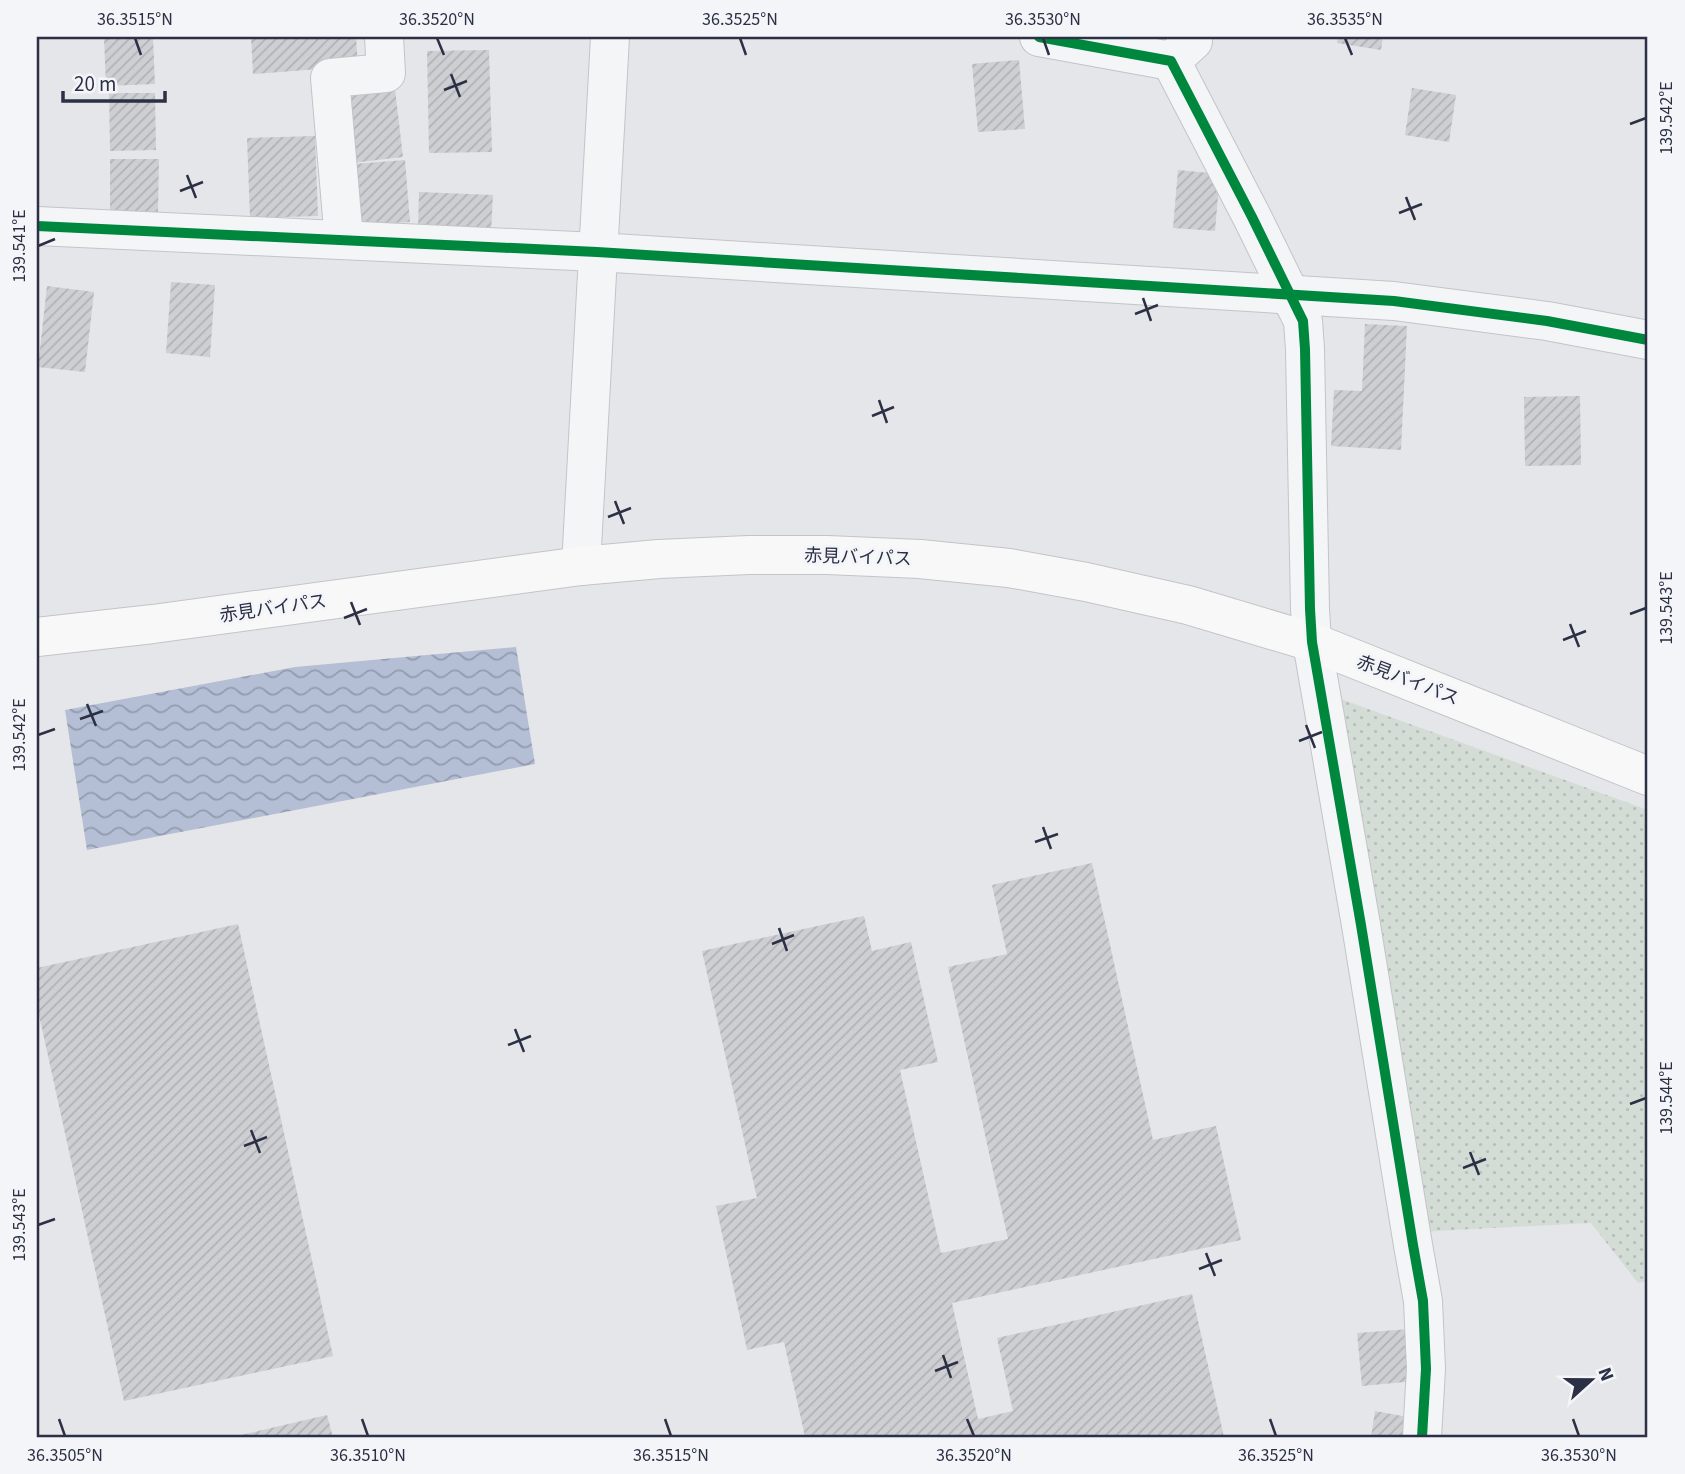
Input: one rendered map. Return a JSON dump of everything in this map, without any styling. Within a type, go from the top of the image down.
[{"type":"main road","name":"赤見バイパス","points":[[37,637],[153,624],[581,566],[659,559],[827,555],[933,560],[1009,568],[1086,582],[1188,606],[1312,642],[1648,776]]},
{"type":"street","points":[[344,240],[330,78],[386,73],[384,37]]},
{"type":"street","points":[[581,566],[610,37]]},
{"type":"street","points":[[1039,37],[1182,49],[1252,217],[1303,320],[1312,642],[1423,1301],[1426,1369],[1422,1437]]},
{"type":"street","points":[[37,226],[597,251],[1406,303],[1547,321],[1648,340]]},
{"type":"shaded area","points":[[1327,694],[1648,810],[1648,1281],[1638,1283],[1591,1223],[1417,1232]]},
{"type":"water","points":[[516,647],[535,764],[87,850],[65,710],[295,667]]},
{"type":"building","points":[[104,37],[153,37],[155,84],[106,86]]},
{"type":"building","points":[[251,37],[356,37],[358,66],[253,74]]},
{"type":"building","points":[[1338,37],[1383,37],[1381,50],[1337,43]]},
{"type":"building","points":[[489,50],[492,152],[429,153],[427,51]]},
{"type":"building","points":[[1019,60],[1025,129],[978,132],[972,64]]},
{"type":"building","points":[[1412,88],[1456,95],[1449,142],[1405,135]]},
{"type":"building","points":[[395,89],[403,157],[352,163],[344,95]]},
{"type":"building","points":[[109,93],[155,93],[156,150],[110,151]]},
{"type":"building","points":[[315,136],[318,216],[250,218],[247,138]]},
{"type":"building","points":[[110,159],[159,159],[158,212],[110,211]]},
{"type":"building","points":[[405,160],[410,222],[359,225],[354,164]]},
{"type":"building","points":[[1178,170],[1220,174],[1215,231],[1173,228]]},
{"type":"building","points":[[419,192],[493,195],[491,232],[418,228]]},
{"type":"building","points":[[171,282],[215,285],[210,357],[166,353]]},
{"type":"building","points":[[47,286],[94,292],[85,372],[38,367]]},
{"type":"building","points":[[1365,324],[1407,326],[1401,450],[1331,446],[1334,390],[1362,391]]},
{"type":"building","points":[[1580,396],[1581,465],[1525,466],[1524,397]]},
{"type":"building","points":[[1092,863],[1153,1140],[1216,1126],[1241,1240],[952,1303],[978,1419],[1013,1411],[997,1338],[1192,1294],[1224,1437],[805,1437],[784,1342],[747,1350],[716,1206],[757,1198],[702,951],[864,916],[872,951],[911,942],[938,1062],[900,1070],[941,1253],[1008,1239],[948,967],[1007,954],[992,885]]},
{"type":"building","points":[[238,924],[333,1356],[124,1401],[37,1006],[37,968]]},
{"type":"building","points":[[1410,1329],[1415,1381],[1362,1386],[1357,1333]]},
{"type":"building","points":[[1375,1411],[1419,1419],[1416,1437],[1371,1437]]},
{"type":"building","points":[[327,1415],[333,1437],[237,1437],[237,1436]]},
{"type":"cycle path","points":[[1039,37],[1171,61],[1303,321],[1312,642],[1423,1301],[1426,1369],[1422,1437]]},
{"type":"cycle path","points":[[37,226],[597,252],[1394,301],[1547,321],[1648,340]]}]
